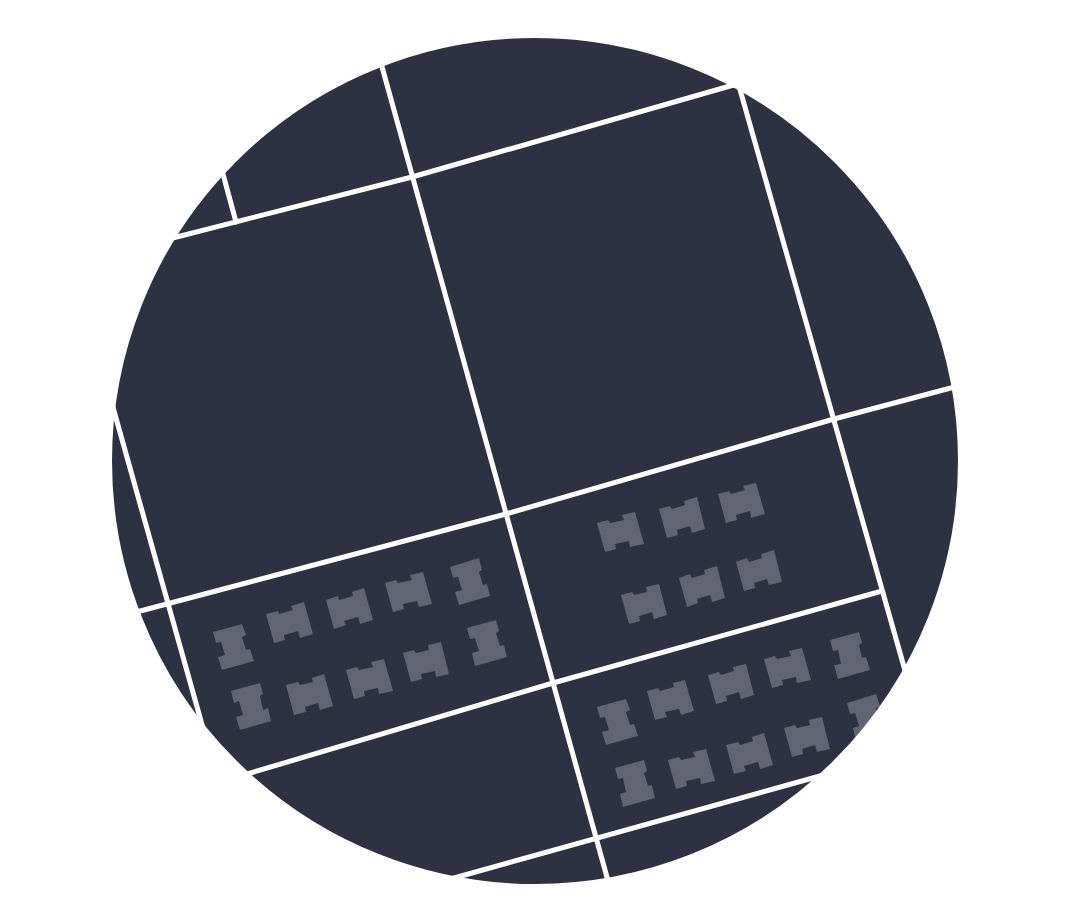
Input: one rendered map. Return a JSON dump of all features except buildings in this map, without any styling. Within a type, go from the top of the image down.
[{"type":"street","points":[[381,64],[608,880]]},
{"type":"street","points":[[171,239],[412,177],[733,84]]},
{"type":"street","points":[[742,89],[905,670]]},
{"type":"street","points":[[222,171],[236,222]]},
{"type":"street","points":[[136,612],[506,514],[834,418],[954,387]]},
{"type":"street","points":[[112,404],[203,728]]},
{"type":"street","points":[[247,774],[553,683],[882,591]]},
{"type":"street","points":[[451,879],[819,777]]}]
